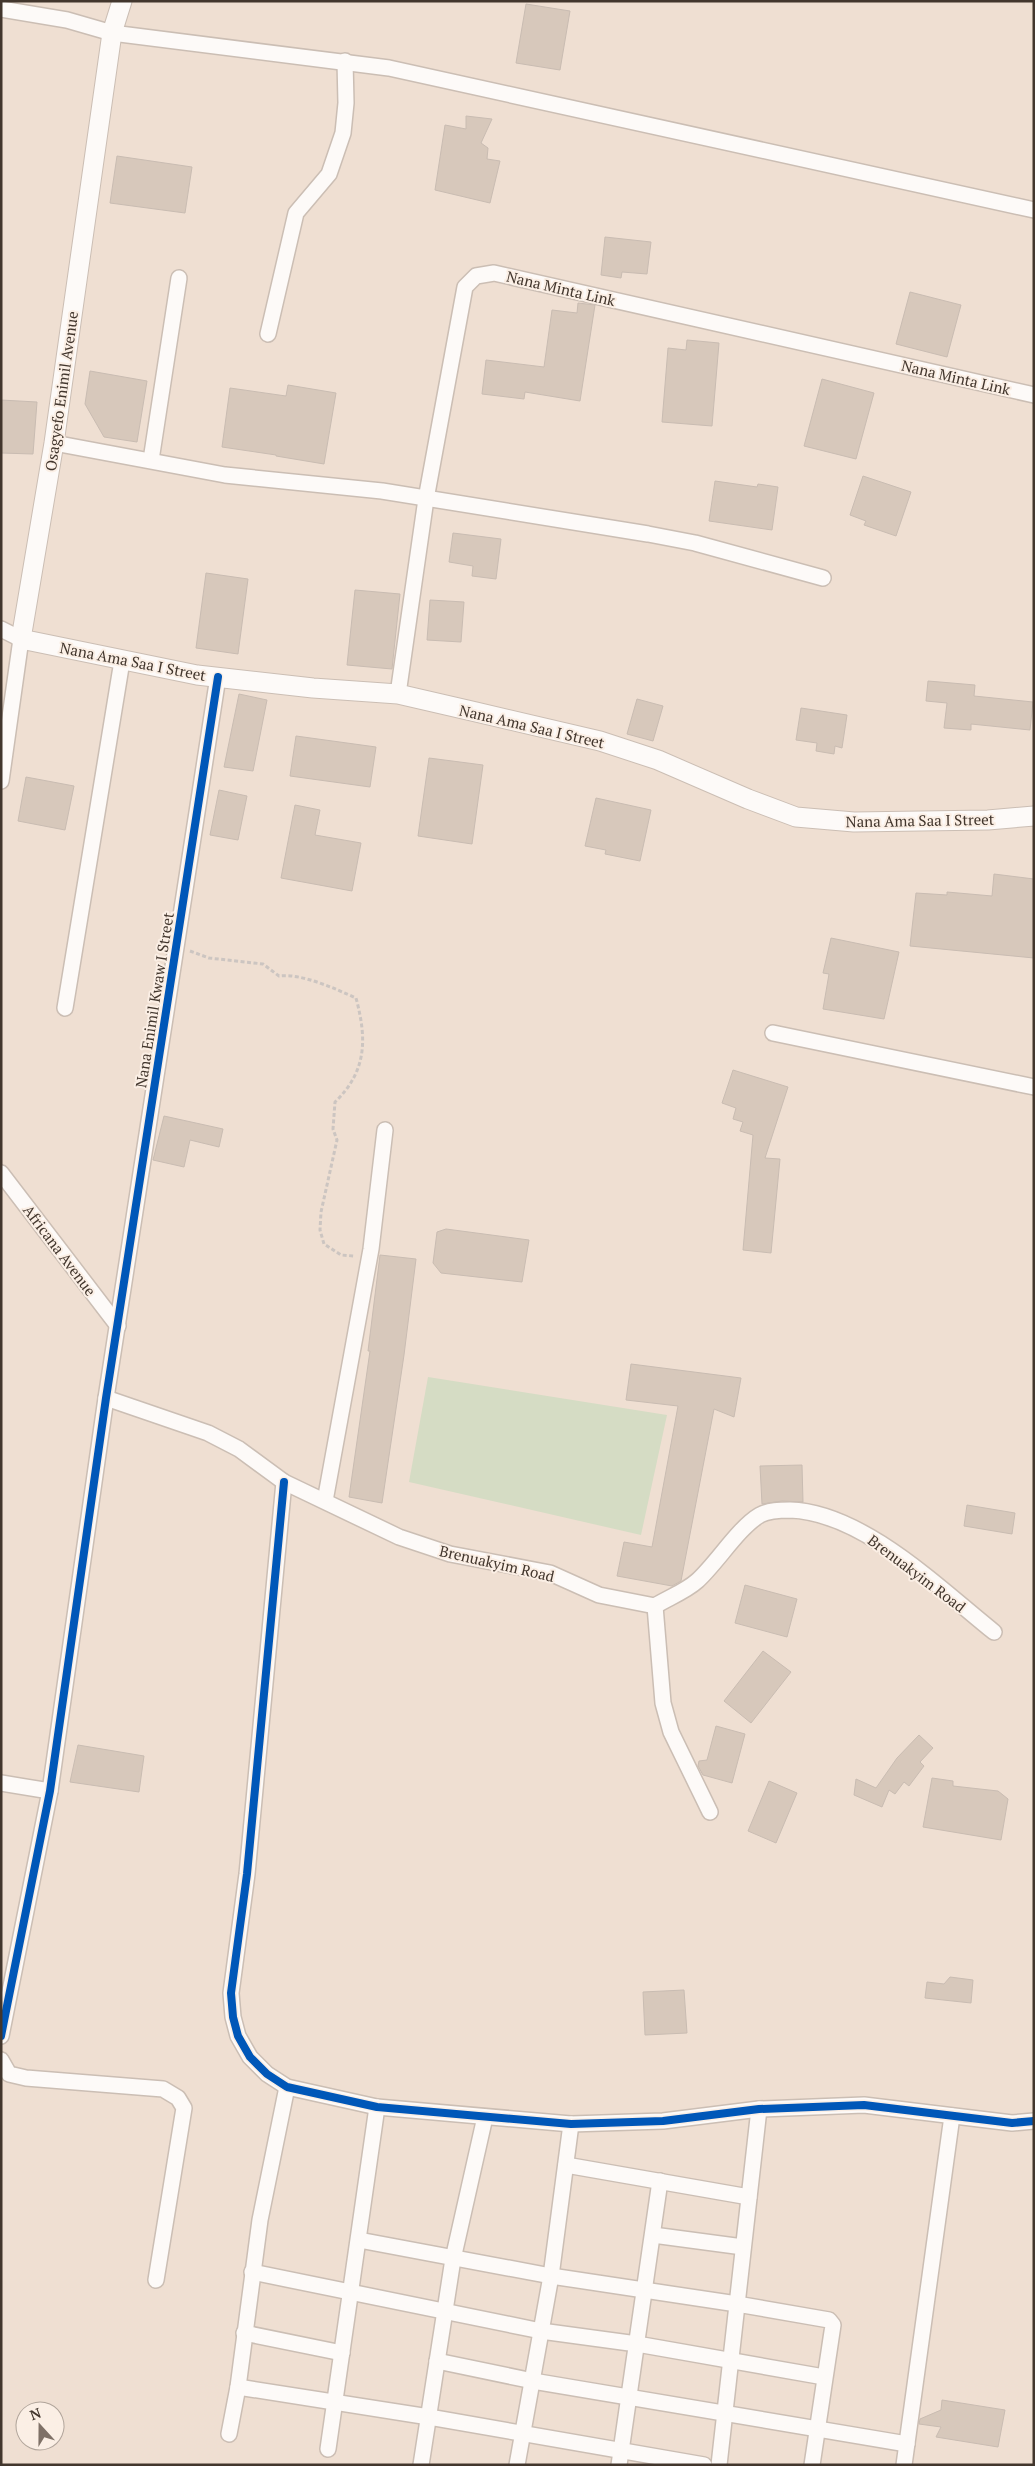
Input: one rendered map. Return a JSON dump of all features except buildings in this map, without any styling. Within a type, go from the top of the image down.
[{"type":"street","name":"Osagyefo Enimil Avenue","points":[[1,781],[21,639],[54,443],[112,33],[122,1]]},
{"type":"street","points":[[1,9],[20,6],[112,33],[389,68],[1034,210]]},
{"type":"street","points":[[268,334],[296,213],[329,174],[343,133],[346,103],[345,61]]},
{"type":"street","name":"Nana Minta Link","points":[[398,694],[426,499],[465,287],[476,276],[494,273],[1034,395]]},
{"type":"street","points":[[151,460],[179,278]]},
{"type":"street","points":[[54,443],[225,475],[382,491],[695,543],[823,578]]},
{"type":"street","points":[[1,629],[21,639]]},
{"type":"street","name":"Nana Ama Saa I Street","points":[[21,639],[122,661],[218,677],[398,694],[600,741],[658,760],[748,799],[796,817],[854,822],[988,820],[1034,816]]},
{"type":"street","points":[[65,1008],[122,661]]},
{"type":"street","name":"Nana Enimil Kwaw I Street","points":[[1,2036],[50,1791],[106,1398],[218,677]]},
{"type":"street","points":[[773,1032],[1034,1087]]},
{"type":"street","points":[[325,1501],[366,1276],[385,1130]]},
{"type":"street","name":"Africana Avenue","points":[[1,1173],[118,1326]]},
{"type":"street","name":"Brenuakyim Road","points":[[106,1398],[208,1433],[239,1449],[284,1482],[408,1540],[450,1554],[550,1573],[598,1595],[655,1606],[696,1582],[761,1515],[777,1510],[803,1510],[833,1518],[870,1536],[994,1632]]},
{"type":"street","points":[[284,1482],[247,1874],[231,1993],[233,2017],[238,2036],[250,2057],[267,2074],[287,2087],[377,2107],[571,2124],[663,2120],[759,2109],[864,2105],[1012,2123],[1034,2121]]},
{"type":"street","points":[[655,1606],[663,1703],[671,1732],[710,1812]]},
{"type":"street","points":[[1,1784],[50,1791]]},
{"type":"street","points":[[1,2060],[9,2074],[26,2078],[164,2089],[178,2098],[184,2108],[156,2280]]},
{"type":"street","points":[[229,2434],[238,2387],[252,2272],[266,2183],[287,2087]]},
{"type":"street","points":[[328,2449],[377,2107]]},
{"type":"street","points":[[719,2465],[759,2109]]},
{"type":"street","points":[[904,2465],[952,2116]]},
{"type":"street","points":[[421,2465],[453,2259],[485,2117]]},
{"type":"street","points":[[517,2465],[551,2276],[571,2124]]},
{"type":"street","points":[[566,2165],[749,2197]]},
{"type":"street","points":[[620,2458],[660,2181]]},
{"type":"street","points":[[653,2235],[744,2247]]},
{"type":"street","points":[[359,2240],[551,2276],[829,2320],[833,2325],[812,2465]]},
{"type":"street","points":[[252,2272],[540,2330],[637,2344],[824,2377]]},
{"type":"street","points":[[244,2334],[342,2353]]},
{"type":"street","points":[[437,2361],[629,2398],[907,2444]]},
{"type":"street","points":[[238,2387],[523,2433],[620,2458],[704,2465]]},
{"type":"path","points":[[176,945],[209,958],[264,964],[279,976],[288,974],[333,988],[356,998],[363,1046],[359,1067],[350,1088],[335,1102],[333,1129],[336,1140],[321,1212],[320,1230],[324,1244],[341,1255],[354,1256],[366,1276]]},
{"type":"green space","points":[[428,1377],[667,1415],[641,1535],[409,1482]]},
{"type":"cycle path","points":[[1,2036],[50,1791],[106,1398],[218,677]]},
{"type":"cycle path","points":[[284,1482],[247,1874],[231,1993],[233,2017],[238,2036],[250,2057],[267,2074],[287,2087],[377,2107],[571,2124],[663,2121],[759,2109],[864,2105],[1012,2123],[1034,2121]]}]
